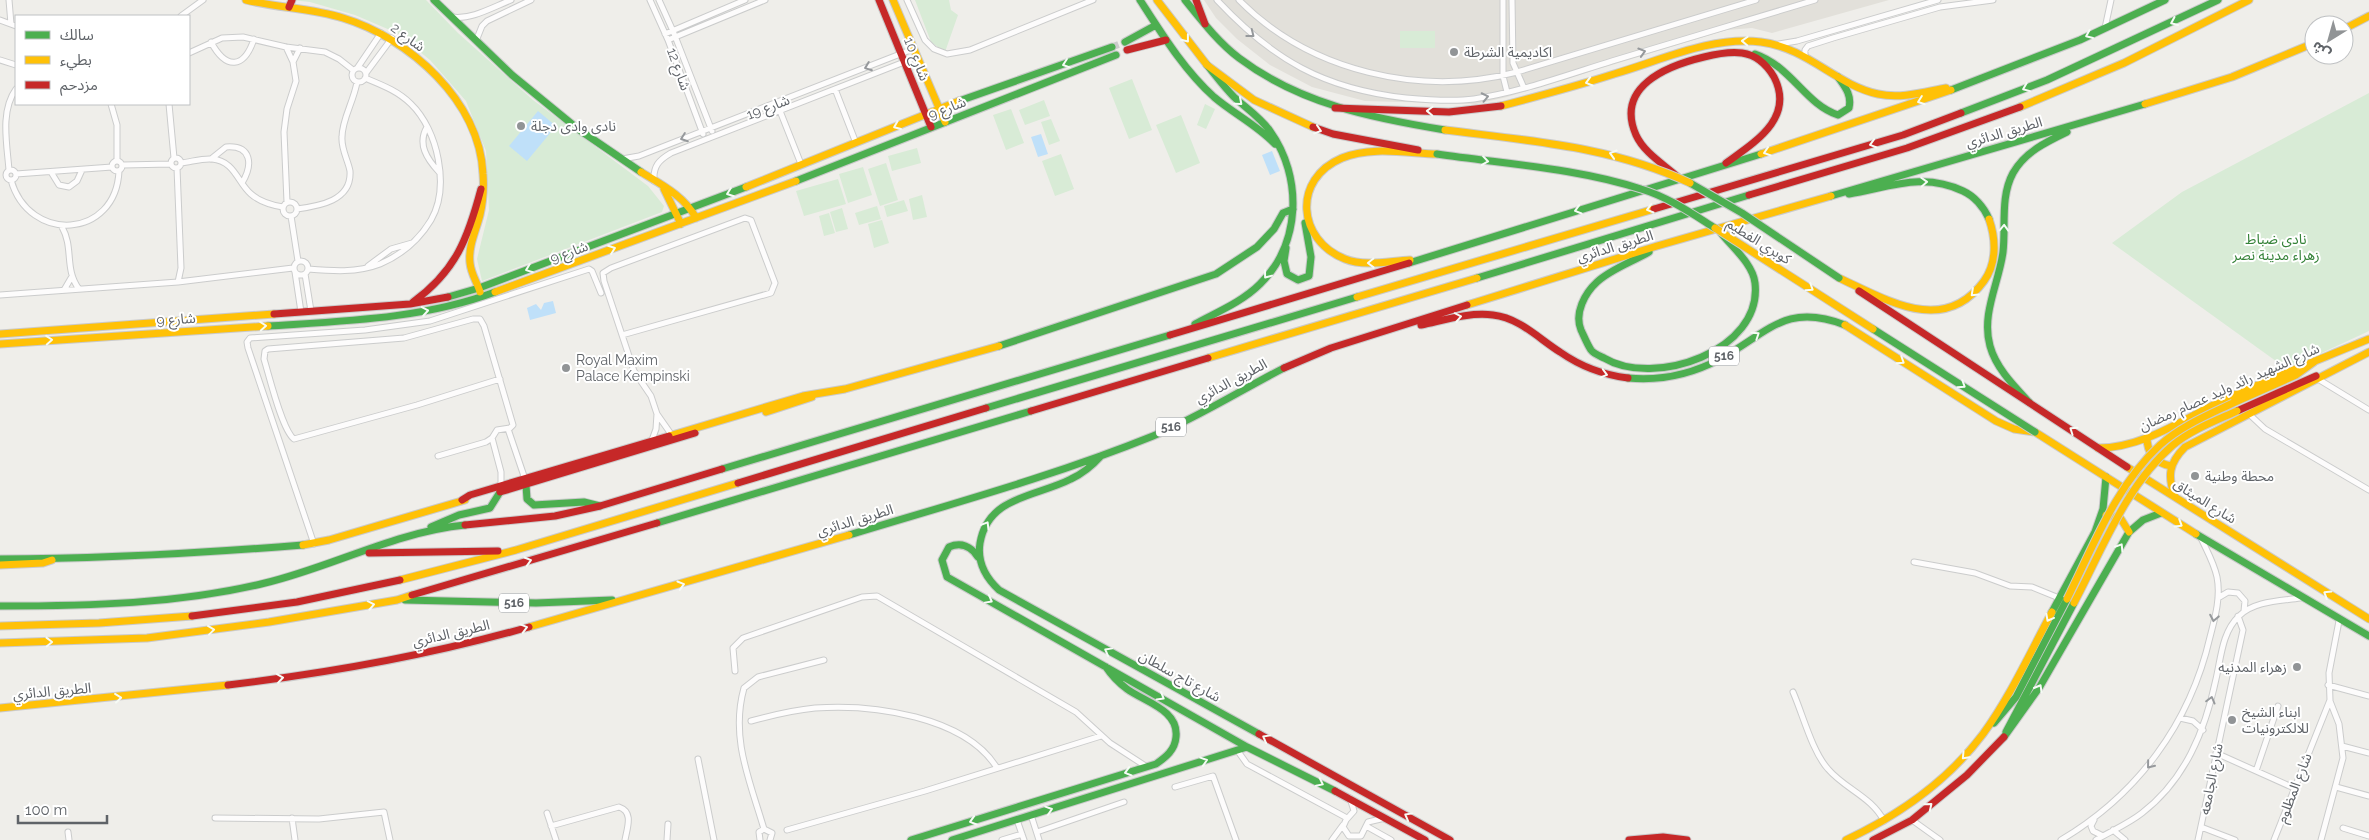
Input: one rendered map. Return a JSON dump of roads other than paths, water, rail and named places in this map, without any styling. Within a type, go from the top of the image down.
[{"type":"main road","name":"شارع 2","points":[[246,0],[291,4],[330,14],[382,32],[412,53],[444,85],[461,110],[479,149],[483,165],[482,208],[470,255],[472,272],[482,297]]},
{"type":"main road","points":[[434,0],[537,96],[620,159],[681,198],[690,207],[696,218]]},
{"type":"main road","name":"شارع 10","points":[[879,0],[931,127]]},
{"type":"main road","name":"شارع 10","points":[[893,0],[945,122]]},
{"type":"main road","points":[[1140,0],[1166,40],[1201,84],[1228,109],[1268,137],[1285,157]]},
{"type":"main road","points":[[1157,0],[1207,65],[1234,96],[1269,130],[1285,157],[1292,185],[1293,208],[1284,261],[1287,274],[1292,278],[1304,279],[1312,270],[1313,264],[1305,236],[1307,198],[1317,176],[1329,164],[1342,157],[1358,154],[1437,154]]},
{"type":"main road","points":[[1185,0],[1206,27],[1224,45],[1264,76],[1303,96],[1335,108],[1449,112],[1492,109],[1615,74],[1710,44],[1735,41],[1775,45],[1805,56],[1856,87],[1889,95],[1902,96],[1934,89],[1956,88]]},
{"type":"main road","points":[[1196,0],[1206,27]]},
{"type":"main road","name":"الطريق الدائري","points":[[0,626],[143,620],[265,607],[415,577],[516,550],[1228,335],[1903,135],[2047,80],[2218,0]]},
{"type":"main road","name":"الطريق الدائري","points":[[0,643],[146,638],[269,622],[397,600],[1907,148],[1975,125],[2085,80],[2249,0]]},
{"type":"main road","points":[[421,532],[445,527],[555,516],[600,506],[1420,260],[1537,222],[1718,168],[1956,88],[2040,57],[2159,1]]},
{"type":"main road","points":[[2354,23],[2369,16]]},
{"type":"main road","points":[[1125,42],[1156,25]]},
{"type":"main road","points":[[1127,50],[1166,40]]},
{"type":"main road","name":"الطريق الدائري","points":[[0,708],[196,690],[353,668],[464,644],[630,599],[932,510],[1101,456],[1155,435],[1307,357],[1393,328],[1657,246],[2110,115],[2232,77],[2304,47]]},
{"type":"main road","name":"شارع 9","points":[[0,334],[410,304],[442,299],[479,288],[753,184],[939,108],[1114,51],[996,102],[757,196],[482,297],[422,312],[360,320],[0,344]]},
{"type":"main road","points":[[1680,178],[1640,143],[1633,126],[1632,107],[1634,98],[1644,82],[1665,68],[1725,53],[1760,55],[1772,61],[1793,77],[1827,112],[1838,116],[1849,108],[1850,100],[1847,90],[1836,75]]},
{"type":"main road","points":[[1718,168],[1766,133],[1777,118],[1780,106],[1778,85],[1770,70],[1760,61],[1742,53]]},
{"type":"main road","points":[[1207,65],[1254,100],[1306,125],[1361,141],[1437,154]]},
{"type":"main road","points":[[991,90],[996,102]]},
{"type":"main road","name":"كوبري الفطيم","points":[[1335,108],[1381,120],[1604,151],[1641,162],[1680,178],[1711,195],[2029,402]]},
{"type":"main road","name":"516","points":[[2029,402],[1999,366],[1990,347],[1988,334],[1989,311],[2004,252],[2008,184],[2016,167],[2034,148],[2110,115]]},
{"type":"main road","name":"كوبري الفطيم","points":[[1437,154],[1596,177],[1642,189],[1678,205],[2035,432]]},
{"type":"main road","name":"شارع 2","points":[[410,304],[435,286],[446,275],[461,251],[471,228],[483,181]]},
{"type":"main road","name":"516","points":[[1824,197],[1864,192],[1915,182],[1947,183],[1967,192],[1980,204],[1990,219],[1995,236],[1992,264],[1982,284],[1960,304],[1942,311],[1922,311],[1902,306],[1839,278]]},
{"type":"main road","points":[[753,184],[757,196]]},
{"type":"main road","points":[[664,188],[677,212],[681,224]]},
{"type":"main road","points":[[652,443],[671,434],[803,396],[844,389],[1002,345],[1216,274],[1257,247],[1274,229],[1283,213],[1293,208]]},
{"type":"main road","points":[[1306,215],[1309,229],[1319,242],[1332,253],[1347,260],[1364,263],[1420,260]]},
{"type":"main road","points":[[651,223],[655,234]]},
{"type":"main road","name":"516","points":[[1657,246],[1605,276],[1589,289],[1584,298],[1579,319],[1582,334],[1589,348],[1605,362],[1615,366],[1651,368],[1688,362],[1706,356],[1733,338],[1751,317],[1756,290],[1752,273],[1721,233]]},
{"type":"main road","points":[[1180,332],[1250,292],[1268,275],[1286,245]]},
{"type":"main road","points":[[359,308],[360,320]]},
{"type":"main road","name":"516","points":[[1393,328],[1412,327],[1474,314],[1495,314],[1513,320],[1586,368],[1613,376],[1640,379],[1692,371],[1720,358],[1779,322],[1798,316],[1820,316],[1846,325],[1996,421],[2014,429],[2035,432]]},
{"type":"main road","points":[[238,317],[239,328]]},
{"type":"main road","points":[[88,327],[88,337]]},
{"type":"main road","name":"شارع الشهيد رائد وليد عصام رمضان","points":[[2097,448],[2121,448],[2232,396],[2369,339]]},
{"type":"main road","name":"شارع الشهيد رائد وليد عصام رمضان","points":[[2170,466],[2176,455],[2192,442],[2369,352]]},
{"type":"main road","points":[[2063,599],[2123,493],[2145,460],[2188,425],[2296,375],[2316,360]]},
{"type":"main road","points":[[2004,737],[2010,722],[2030,689],[2130,498],[2150,468],[2165,452],[2184,438],[2304,380],[2326,374]]},
{"type":"main road","points":[[1,564],[55,559],[214,552],[314,544],[652,443],[804,401],[815,395]]},
{"type":"main road","name":"شارع الميثاق","points":[[2029,402],[2175,498],[2369,619]]},
{"type":"main road","points":[[2035,432],[2201,538],[2300,598],[2369,636]]},
{"type":"main road","points":[[2147,437],[2148,450],[2153,458],[2170,466],[2170,481],[2175,498]]},
{"type":"main road","points":[[979,559],[979,540],[986,523],[994,514],[1017,498],[1079,477],[1092,468],[1101,456]]},
{"type":"main road","points":[[1846,840],[1884,822],[1942,780],[1970,751],[1988,727],[2001,717],[2016,697],[2101,516],[2106,477]]},
{"type":"main road","points":[[526,482],[527,499],[534,505],[584,502],[600,506]]},
{"type":"main road","points":[[0,606],[166,601],[209,595],[265,583],[421,532],[453,517],[490,508],[496,501],[500,489]]},
{"type":"main road","points":[[1873,840],[1912,820],[1967,775],[2004,737],[2033,699],[2129,532],[2143,520],[2161,513]]},
{"type":"main road","points":[[2101,516],[2111,515],[2118,517],[2126,525],[2129,532]]},
{"type":"main road","name":"شارع تاج سلطان","points":[[1426,840],[1389,818],[1247,746],[946,576],[942,560],[944,553],[952,545],[968,546],[979,559],[986,576],[999,590],[1450,840]]},
{"type":"main road","points":[[350,556],[396,551],[451,553],[516,550]]},
{"type":"main road","name":"516","points":[[397,600],[536,603],[630,599]]},
{"type":"main road","points":[[911,840],[1147,767],[1162,760],[1172,750],[1177,739],[1175,724],[1166,712],[1123,686],[1104,665]]},
{"type":"main road","points":[[952,840],[1247,746]]},
{"type":"main road","points":[[1629,840],[1663,837],[1687,840]]},
{"type":"street","points":[[9,0],[14,25]]},
{"type":"street","points":[[181,15],[203,0]]},
{"type":"street","points":[[450,16],[458,18],[476,14],[511,0]]},
{"type":"street","points":[[476,41],[482,26],[487,21],[531,0]]},
{"type":"street","name":"شارع 12","points":[[650,0],[668,40],[705,140]]},
{"type":"street","name":"شارع 12","points":[[658,0],[674,31],[714,136]]},
{"type":"street","points":[[665,34],[745,0]]},
{"type":"street","points":[[668,40],[765,0]]},
{"type":"street","points":[[907,0],[926,40],[934,49],[947,54],[970,50],[1093,0]]},
{"type":"street","points":[[1217,0],[1244,28],[1299,68],[1336,84],[1373,94],[1424,100],[1472,99],[1524,88],[1815,0]]},
{"type":"street","points":[[1239,0],[1288,38],[1322,56],[1360,70],[1405,80],[1445,82],[1503,76],[1756,0]]},
{"type":"street","points":[[1503,0],[1503,76],[1507,92]]},
{"type":"street","points":[[1512,0],[1513,62],[1524,88]]},
{"type":"street","points":[[1775,45],[1797,41],[1938,0]]},
{"type":"street","points":[[1805,56],[1805,50],[1808,46],[1833,38],[1940,7],[1993,0]]},
{"type":"street","points":[[2105,28],[2111,0]]},
{"type":"street","points":[[0,20],[14,25]]},
{"type":"street","points":[[1831,31],[1833,38]]},
{"type":"street","points":[[357,82],[352,77],[355,69],[382,32]]},
{"type":"street","points":[[190,52],[211,42],[232,36],[332,55],[391,88],[421,115],[428,127],[439,158],[435,210],[431,220],[413,243],[395,256],[366,268],[307,272],[299,275],[294,270]]},
{"type":"street","points":[[301,312],[294,270],[298,261],[291,216],[297,209],[322,206],[334,201],[347,187],[350,171],[342,145],[344,122],[352,106],[357,82],[366,75],[392,38]]},
{"type":"street","points":[[211,42],[221,57],[231,63],[238,62],[247,54],[254,39]]},
{"type":"street","points":[[283,208],[287,202],[284,132],[287,109],[296,80],[293,62],[286,47]]},
{"type":"street","points":[[293,62],[300,48]]},
{"type":"street","name":"شارع 19","points":[[620,159],[639,156],[914,49]]},
{"type":"street","name":"شارع 19","points":[[654,181],[655,167],[658,161],[671,153],[917,57]]},
{"type":"street","points":[[0,60],[15,65]]},
{"type":"street","points":[[835,89],[856,143]]},
{"type":"street","points":[[15,90],[9,99],[6,123],[5,174],[11,180],[14,193],[27,210],[44,222],[62,227],[91,220],[108,204],[118,184],[119,171],[123,166]]},
{"type":"street","points":[[5,174],[14,171],[16,174],[112,166],[117,161],[117,125],[111,105]]},
{"type":"street","points":[[169,105],[173,161]]},
{"type":"street","points":[[780,111],[801,164]]},
{"type":"street","points":[[428,127],[422,138],[423,146],[430,162],[439,173]]},
{"type":"street","points":[[173,161],[179,165],[211,159],[226,147],[238,148],[248,156],[250,165],[248,173],[242,182]]},
{"type":"street","points":[[117,161],[123,166],[173,161],[178,158],[181,268],[178,282]]},
{"type":"street","points":[[211,159],[228,165],[249,193],[258,199],[283,208]]},
{"type":"street","points":[[112,166],[114,170],[119,171]]},
{"type":"street","points":[[51,172],[59,184],[69,187],[77,181],[82,170]]},
{"type":"street","points":[[11,180],[15,179],[16,174]]},
{"type":"street","points":[[287,202],[295,204],[297,209]]},
{"type":"street","points":[[283,208],[285,214],[291,216]]},
{"type":"street","points":[[622,335],[771,293],[775,283],[751,220],[745,218],[605,271],[604,281],[622,335],[634,371],[651,396],[657,414],[671,434]]},
{"type":"street","points":[[68,239],[73,225]]},
{"type":"street","points":[[62,227],[68,239],[71,278],[79,289]]},
{"type":"street","points":[[366,268],[391,249],[413,243]]},
{"type":"street","points":[[298,261],[307,263],[311,311]]},
{"type":"street","points":[[181,268],[188,281]]},
{"type":"street","points":[[314,544],[248,348],[247,342],[250,338],[381,328],[430,321],[589,269],[592,271],[601,293]]},
{"type":"street","points":[[0,294],[178,282],[294,270]]},
{"type":"street","points":[[64,290],[71,278]]},
{"type":"street","points":[[438,456],[486,442],[492,438],[497,430],[508,429],[512,426],[500,379],[484,326],[477,318],[404,338],[268,349],[264,355],[287,430],[294,439],[417,405],[500,379]]},
{"type":"street","points":[[2318,379],[2369,410]]},
{"type":"street","points":[[652,443],[656,429],[657,414]]},
{"type":"street","points":[[2249,414],[2265,430],[2369,490]]},
{"type":"street","points":[[508,429],[526,482]]},
{"type":"street","points":[[492,438],[501,472],[500,489]]},
{"type":"street","points":[[2061,840],[2094,819],[2120,797],[2148,768],[2180,718],[2204,661],[2218,598],[2215,569],[2201,538]]},
{"type":"street","points":[[1914,562],[1975,573],[2010,586],[2028,586],[2063,599]]},
{"type":"street","points":[[2218,598],[2228,592],[2238,593],[2245,601],[2244,612]]},
{"type":"street","points":[[735,671],[733,648],[743,638],[862,597],[876,595],[1067,706],[1086,720],[1101,736],[1147,767]]},
{"type":"street","points":[[2096,840],[2142,813],[2167,788],[2188,760],[2203,730],[2223,647],[2230,627],[2238,616],[2260,604],[2300,598]]},
{"type":"street","name":"شارع الجامعه","points":[[2198,840],[2243,630],[2238,616]]},
{"type":"street","name":"شارع المظلوم","points":[[2274,840],[2330,700],[2328,684],[2340,621]]},
{"type":"street","points":[[770,840],[772,833],[764,828],[738,737],[738,720],[744,688],[758,677],[824,660]]},
{"type":"street","points":[[2328,684],[2369,696]]},
{"type":"street","points":[[1793,692],[1822,762],[1834,776],[1872,804],[1884,822]]},
{"type":"street","points":[[2321,840],[2344,758],[2339,724],[2330,700]]},
{"type":"street","points":[[2256,770],[2278,706]]},
{"type":"street","points":[[752,721],[793,711],[830,707],[867,709],[900,714],[937,724],[971,740],[983,750],[997,768]]},
{"type":"street","points":[[2180,718],[2192,722],[2203,730]]},
{"type":"street","points":[[788,830],[925,791],[1101,736]]},
{"type":"street","points":[[2342,746],[2369,753]]},
{"type":"street","points":[[1237,750],[1246,763],[1348,818]]},
{"type":"street","points":[[2216,752],[2294,788]]},
{"type":"street","points":[[698,759],[714,840]]},
{"type":"street","points":[[1175,787],[1213,776],[1236,840]]},
{"type":"street","points":[[2336,787],[2369,796]]},
{"type":"street","points":[[1332,840],[1354,810],[1350,798]]},
{"type":"street","points":[[1037,832],[1124,802]]},
{"type":"street","points":[[551,826],[620,807],[626,810],[629,817],[625,840]]},
{"type":"street","points":[[215,818],[328,818],[384,812],[390,840]]},
{"type":"street","points":[[547,813],[556,840]]},
{"type":"street","points":[[1031,815],[1039,840]]},
{"type":"street","points":[[292,818],[295,840]]},
{"type":"street","points":[[1344,824],[1347,835],[1360,838],[1366,826],[1373,820],[1389,818]]},
{"type":"street","points":[[2094,819],[2091,826],[2093,831],[2103,836]]},
{"type":"street","points":[[1017,820],[1024,840]]},
{"type":"street","points":[[1912,820],[1940,840]]},
{"type":"street","points":[[667,840],[668,824]]},
{"type":"street","points":[[1366,826],[1391,840]]},
{"type":"street","points":[[2201,827],[2235,840]]},
{"type":"street","points":[[760,840],[759,832],[764,828]]},
{"type":"street","points":[[2343,828],[2369,836]]},
{"type":"street","points":[[2113,830],[2125,840]]},
{"type":"street","points":[[68,832],[69,840]]},
{"type":"street","points":[[1002,840],[1022,834]]},
{"type":"water","points":[[538,111],[556,126],[527,161],[509,146]]},
{"type":"water","points":[[1041,134],[1048,154],[1038,157],[1031,137]]},
{"type":"water","points":[[1272,151],[1280,171],[1270,175],[1262,155]]},
{"type":"water","points":[[553,301],[556,313],[530,320],[527,308],[536,304],[541,310],[544,303]]},
{"type":"tunnel","points":[[1112,47],[1125,42]]},
{"type":"place","name":"اكاديمية الشرطة","points":[[1454,52]]},
{"type":"place","name":"نادى وادى دجلة","points":[[521,126]]},
{"type":"place","name":"Royal Maxim Palace Kempinski","points":[[566,368]]},
{"type":"place","name":"محطة وطنية","points":[[2195,476]]},
{"type":"place","name":"زهراء المدنيه","points":[[2297,667]]},
{"type":"place","name":"ابناء الشيخ للالكترونيات","points":[[2232,720]]},
{"type":"park label","name":"نادى ضباط زهراء مدينة نصر","points":[[2276,248]]}]
